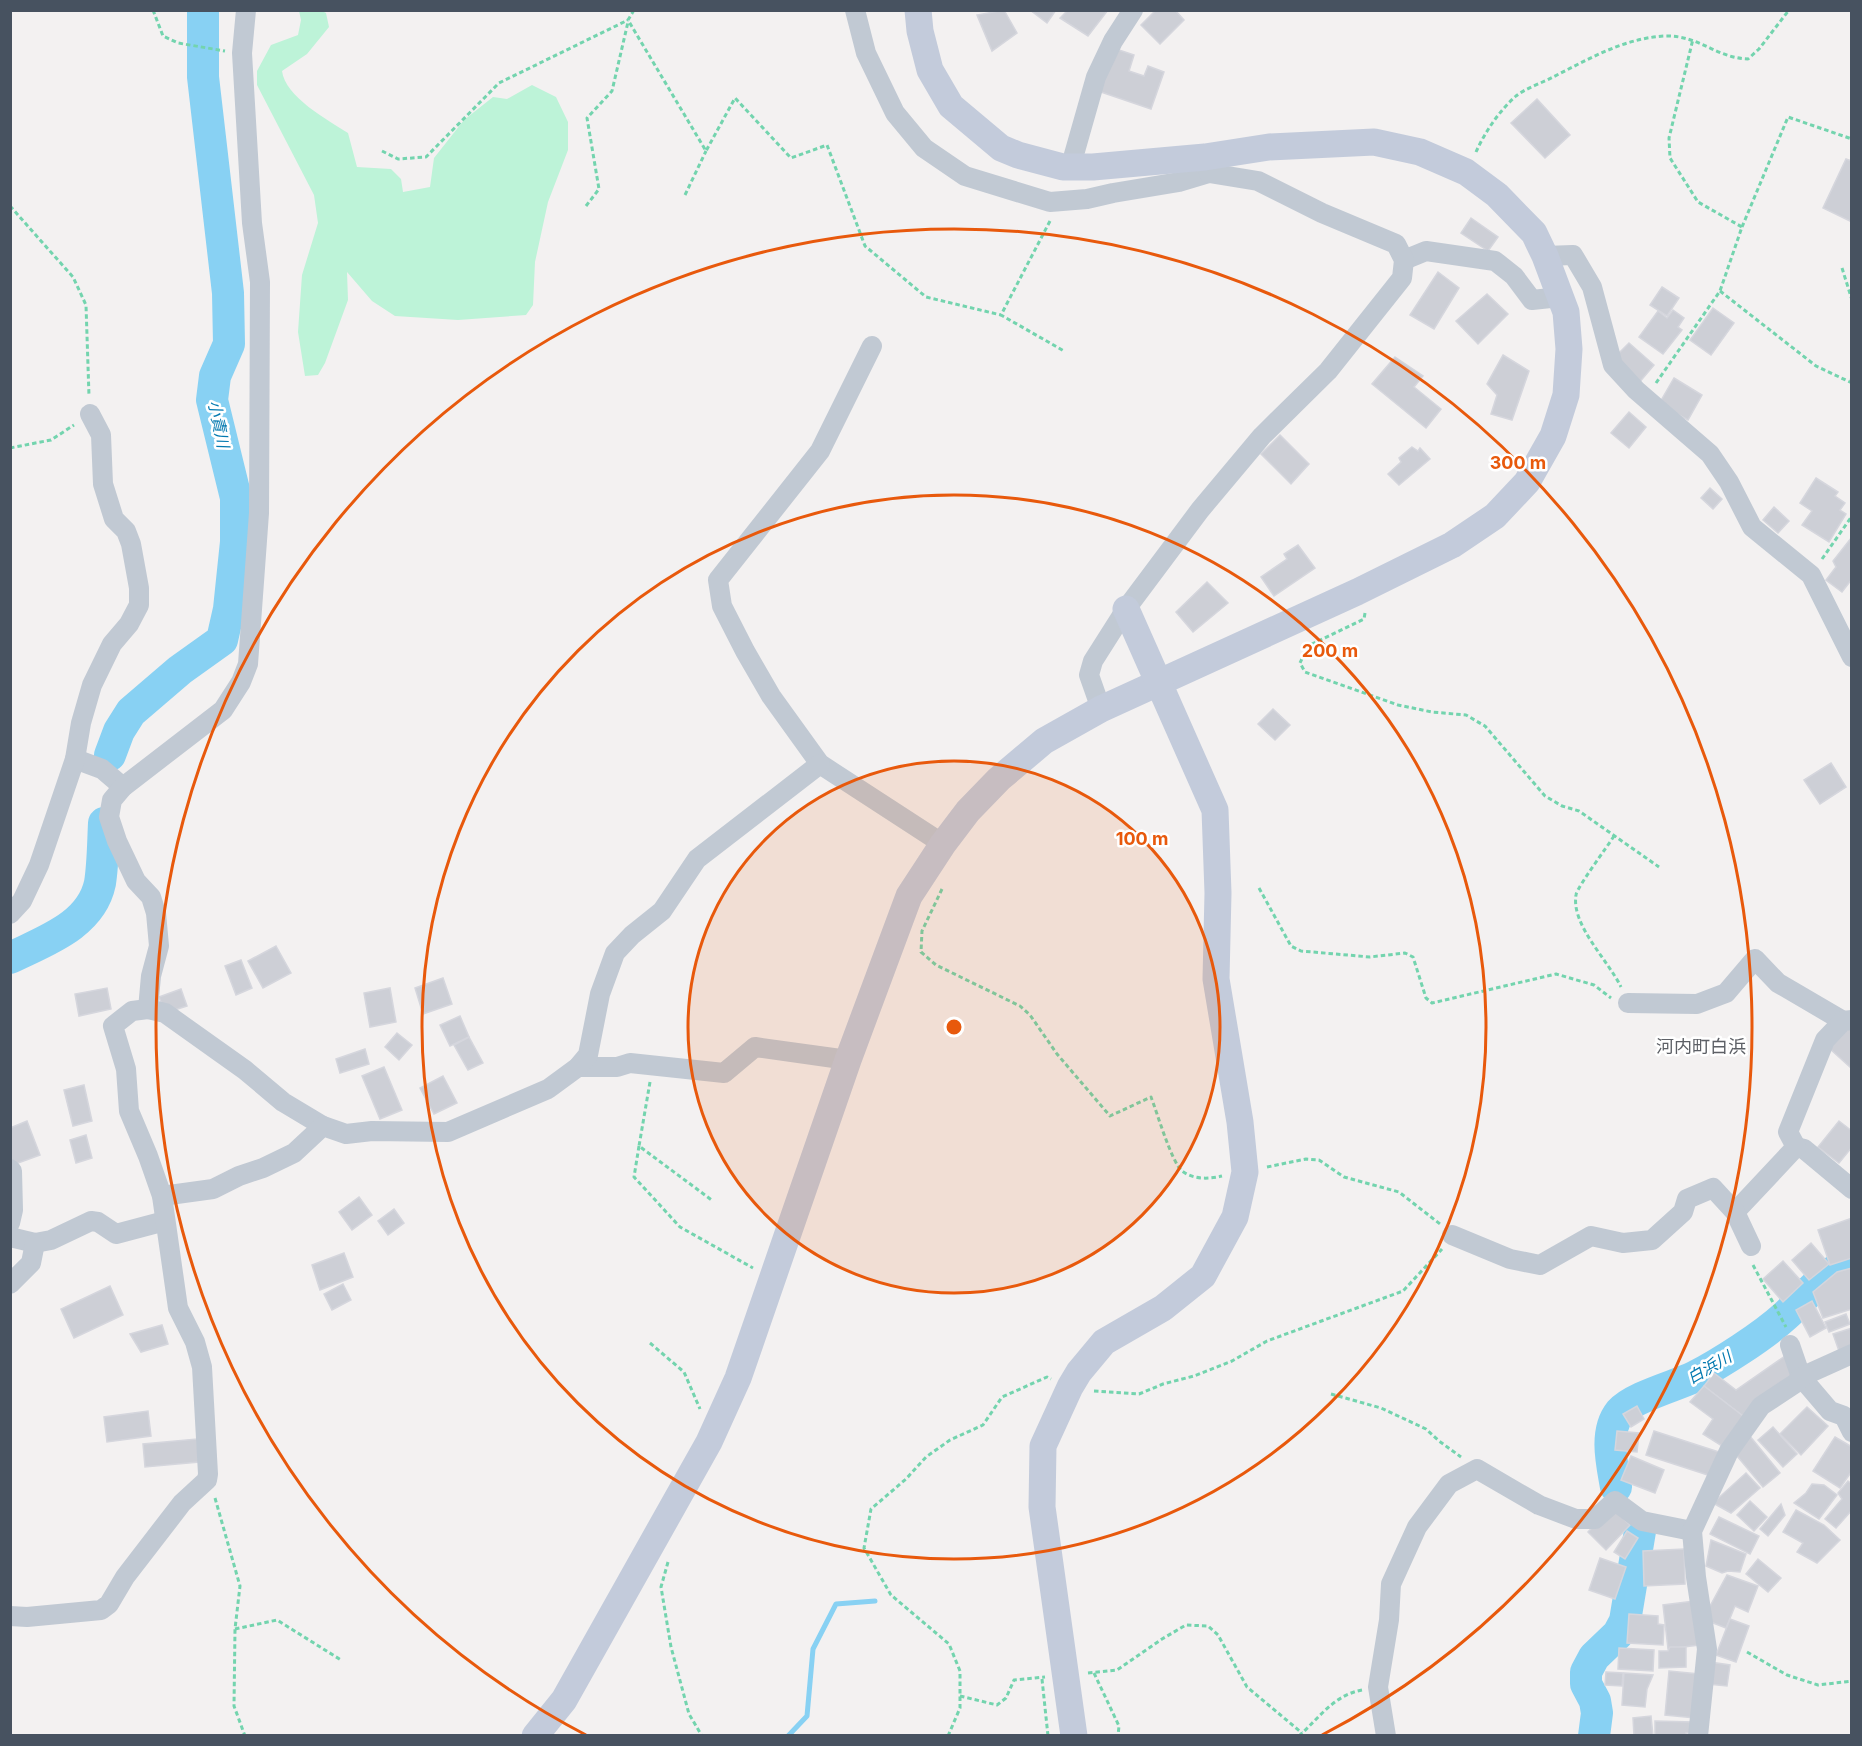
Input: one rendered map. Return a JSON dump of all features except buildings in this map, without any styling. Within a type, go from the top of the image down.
[{"type":"street","points":[[148,1009],[151,976],[159,946],[156,913],[151,897],[136,881],[117,841],[109,817],[111,800],[123,787],[223,710],[241,682],[248,664],[259,513],[260,282],[252,223],[242,53],[246,10]]},
{"type":"street","points":[[535,1736],[564,1700],[711,1436],[738,1378],[848,1060],[909,896],[968,811],[999,779],[1044,741],[1101,709],[1357,592],[1452,545],[1495,516],[1527,482],[1553,436],[1566,395],[1569,349],[1566,312],[1545,256],[1534,233],[1497,195],[1466,172],[1420,152],[1374,142],[1269,147],[1207,165],[1179,182],[1087,199],[1050,202],[965,176],[924,148],[895,113],[866,53],[855,10]]},
{"type":"street","points":[[918,10],[920,31],[930,70],[951,106],[1001,148],[1063,167],[1207,165],[1258,181],[1322,213],[1396,244],[1404,260],[1402,278],[1328,371],[1262,436],[1200,510],[1126,609],[1093,661],[1089,675],[1101,709]]},
{"type":"street","points":[[1075,166],[1073,159],[1096,77],[1113,41],[1133,10]]},
{"type":"street","points":[[1404,260],[1426,251],[1495,261],[1514,276],[1533,300],[1560,297]]},
{"type":"street","points":[[1545,256],[1573,255],[1592,287],[1614,365],[1646,398],[1710,454],[1729,482],[1752,527],[1811,575],[1851,657]]},
{"type":"street","points":[[872,346],[820,451],[718,580],[722,606],[745,651],[771,696],[819,764],[943,844]]},
{"type":"street","points":[[10,914],[22,901],[39,865],[75,759],[81,723],[92,685],[112,644],[129,624],[140,605],[131,544],[126,531],[114,519],[103,483],[101,435],[90,414]]},
{"type":"street","points":[[1074,1736],[1054,1676],[1042,1508],[1043,1446],[1070,1387],[1079,1372],[1104,1342],[1163,1308],[1203,1276],[1235,1217],[1245,1172],[1240,1122],[1216,979],[1218,893],[1215,810],[1126,609]]},
{"type":"street","points":[[75,759],[102,769],[123,787]]},
{"type":"street","points":[[10,1616],[27,1617],[101,1610],[110,1604],[125,1577],[175,1513],[207,1480],[202,1366],[195,1342],[178,1308],[162,1196],[129,1111],[126,1069],[113,1026],[132,1011],[148,1009],[165,1013],[245,1070],[284,1102],[323,1126],[346,1134],[372,1131],[448,1132],[548,1089],[578,1067],[588,1055],[600,994],[615,953],[632,935],[662,911],[697,858],[819,764]]},
{"type":"street","points":[[1628,1003],[1697,1004],[1726,993],[1755,959],[1778,983],[1847,1021],[1826,1040],[1788,1132],[1796,1147],[1803,1149],[1851,1189]]},
{"type":"street","points":[[578,1067],[617,1067],[630,1063],[724,1073],[755,1047],[848,1060]]},
{"type":"street","points":[[162,1196],[213,1189],[294,1152],[323,1126]]},
{"type":"street","points":[[1735,1212],[1796,1147]]},
{"type":"street","points":[[10,1169],[12,1171],[13,1210],[10,1223]]},
{"type":"street","points":[[1452,1235],[1510,1259],[1540,1265],[1591,1236],[1623,1243],[1652,1240],[1683,1212],[1687,1199],[1713,1188],[1735,1212],[1751,1246]]},
{"type":"street","points":[[10,1238],[35,1243],[51,1240],[91,1221],[98,1222],[116,1234],[165,1221]]},
{"type":"street","points":[[10,1284],[31,1263],[35,1243]]},
{"type":"street","points":[[1790,1345],[1801,1377],[1830,1411],[1844,1416],[1851,1431]]},
{"type":"street","points":[[1698,1736],[1707,1649],[1696,1578],[1692,1531],[1729,1450],[1761,1406],[1796,1383],[1801,1377],[1851,1354]]},
{"type":"street","points":[[1386,1736],[1378,1687],[1389,1620],[1391,1584],[1417,1527],[1449,1484],[1477,1469],[1539,1505],[1576,1519],[1595,1519],[1615,1501],[1642,1521],[1692,1531]]},
{"type":"path","points":[[153,10],[163,36],[178,44],[219,50]]},
{"type":"path","points":[[586,206],[599,189],[587,118],[612,91],[628,20],[634,10]]},
{"type":"path","points":[[1466,172],[1484,133],[1517,95],[1609,49],[1631,41],[1666,36],[1693,39],[1734,58],[1748,59],[1759,49],[1789,10]]},
{"type":"path","points":[[382,151],[398,159],[426,157],[499,83],[628,20]]},
{"type":"path","points":[[628,20],[706,151]]},
{"type":"path","points":[[1693,39],[1669,138],[1670,158],[1698,202],[1742,227]]},
{"type":"path","points":[[685,195],[735,98],[791,158],[827,145],[865,246],[926,297],[1001,315],[1064,351]]},
{"type":"path","points":[[1646,398],[1720,291],[1742,227],[1788,117],[1851,138]]},
{"type":"path","points":[[1001,315],[1060,201]]},
{"type":"path","points":[[10,206],[73,277],[86,305],[90,414],[51,440],[10,448]]},
{"type":"path","points":[[1842,268],[1851,300]]},
{"type":"path","points":[[1720,291],[1816,366],[1851,383],[1851,371]]},
{"type":"path","points":[[1811,575],[1850,522],[1851,516]]},
{"type":"path","points":[[1357,592],[1366,612],[1364,619],[1308,646],[1300,663],[1305,672],[1398,705],[1432,712],[1466,715],[1485,726],[1545,796],[1562,806],[1579,811],[1659,867]]},
{"type":"path","points":[[1258,888],[1291,946],[1301,951],[1370,957],[1405,953],[1413,957],[1426,998],[1432,1003],[1556,974],[1594,986],[1617,1002],[1628,1003],[1615,974],[1578,920],[1576,894],[1614,836]]},
{"type":"path","points":[[945,883],[922,931],[921,952],[936,965],[1020,1006],[1030,1015],[1057,1054],[1110,1116],[1151,1097],[1174,1158],[1181,1170],[1196,1178],[1210,1178],[1306,1159],[1319,1160],[1344,1177],[1399,1192],[1423,1209],[1452,1235],[1444,1247],[1403,1291],[1266,1341],[1232,1360],[1194,1376],[1163,1384],[1139,1394],[1070,1387],[1047,1377],[1002,1397],[983,1425],[950,1440],[926,1456],[906,1479],[872,1509],[864,1548],[891,1595],[949,1644],[960,1671],[960,1708],[948,1736]]},
{"type":"path","points":[[653,1066],[634,1178],[680,1227],[773,1279]]},
{"type":"path","points":[[639,1146],[713,1201]]},
{"type":"path","points":[[1751,1246],[1749,1258],[1786,1324]]},
{"type":"path","points":[[650,1343],[684,1372],[711,1436]]},
{"type":"path","points":[[1331,1394],[1381,1408],[1426,1429],[1439,1442],[1477,1469]]},
{"type":"path","points":[[207,1480],[214,1491],[240,1586],[235,1629],[234,1706],[245,1736]]},
{"type":"path","points":[[671,1554],[661,1587],[671,1647],[689,1714],[702,1736]]},
{"type":"path","points":[[235,1629],[277,1620],[341,1660]]},
{"type":"path","points":[[960,1696],[997,1705],[1006,1698],[1014,1680],[1118,1670],[1186,1625],[1208,1626],[1218,1635],[1246,1687],[1300,1734],[1329,1705],[1353,1692],[1378,1687]]},
{"type":"path","points":[[1747,1652],[1787,1675],[1818,1685],[1851,1681]]},
{"type":"path","points":[[1094,1672],[1119,1726],[1118,1736]]},
{"type":"path","points":[[1047,1736],[1054,1676]]},
{"type":"green space","points":[[299,11],[326,13],[329,27],[307,54],[282,71],[285,81],[299,99],[348,133],[357,167],[391,169],[401,179],[403,192],[430,187],[434,158],[464,120],[493,97],[507,99],[532,85],[556,97],[568,122],[568,150],[548,202],[535,262],[533,305],[526,315],[458,320],[395,316],[372,301],[347,272],[348,300],[325,363],[318,375],[305,376],[298,332],[302,275],[318,223],[314,195],[257,85],[257,71],[271,45],[298,35],[301,20]]},
{"type":"waterway","name":"小責川","points":[[110,755],[119,731],[131,712],[180,670],[222,640],[229,609],[236,542],[236,498],[212,400],[215,376],[229,344],[228,293],[203,77],[203,10]]},
{"type":"waterway","name":"小責川","points":[[10,958],[64,930],[87,910],[95,898],[100,883],[104,823]]},
{"type":"waterway","name":"白浜川","points":[[1616,1487],[1610,1448],[1612,1429],[1620,1412],[1634,1401],[1694,1377],[1741,1349],[1776,1324],[1823,1279],[1852,1262]]},
{"type":"waterway","name":"白浜川","points":[[1594,1736],[1597,1713],[1595,1701],[1586,1684],[1586,1672],[1594,1657],[1618,1634],[1625,1621],[1640,1531]]},
{"type":"waterway","points":[[788,1736],[807,1716],[813,1649],[836,1604],[875,1601]]},
{"type":"district","name":"河内町白浜","points":[[1701,1047]]}]
